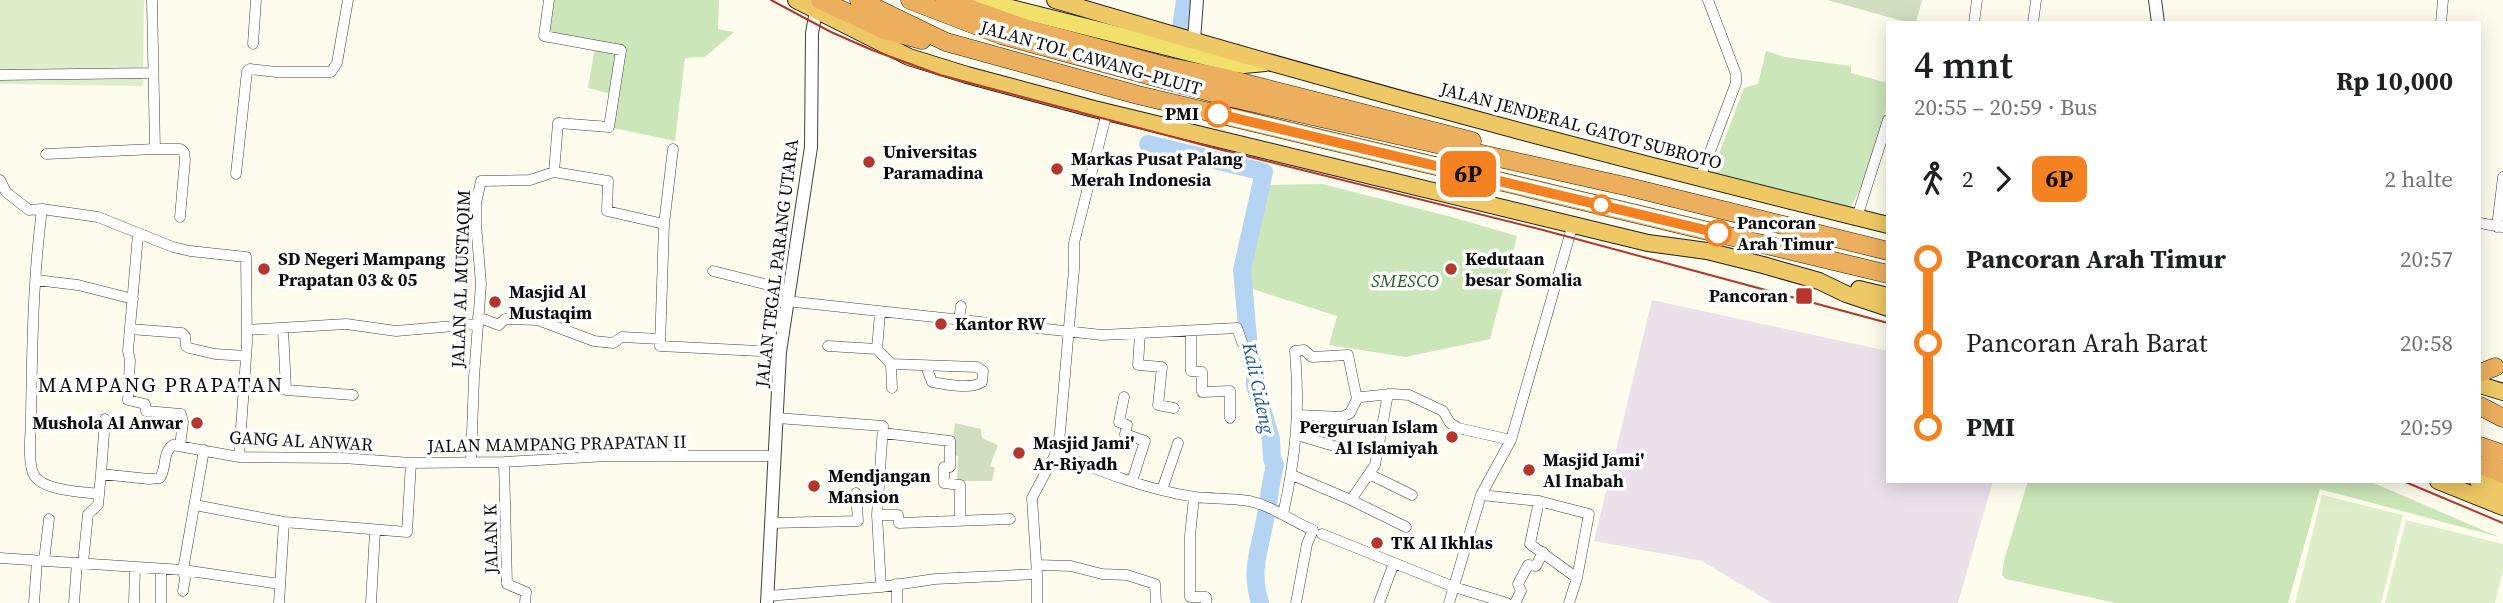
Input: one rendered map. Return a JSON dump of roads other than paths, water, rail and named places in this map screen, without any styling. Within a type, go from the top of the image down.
[{"type":"highway","points":[[796,0],[885,30],[928,41],[946,42]]},
{"type":"highway","name":"JALAN TOL CAWANG–PLUIT","points":[[859,0],[946,42],[1138,95],[1886,274]]},
{"type":"highway","name":"JALAN TOL CAWANG–PLUIT","points":[[910,0],[1001,35],[1232,98],[1629,187],[1886,251]]},
{"type":"highway","points":[[945,0],[1027,29],[1164,66],[1221,76],[1443,132],[1629,187]]},
{"type":"highway","points":[[978,0],[990,9],[1062,31],[1168,56],[1221,76]]},
{"type":"highway","name":"JALAN JENDERAL GATOT SUBROTO","points":[[1055,0],[1265,62],[1648,166],[1886,224]]},
{"type":"highway","points":[[818,6],[909,57],[1107,112],[1648,243],[1707,251],[1886,295]]},
{"type":"highway","points":[[1819,281],[1846,294],[1886,307]]},
{"type":"highway","points":[[2481,385],[2503,393]]},
{"type":"highway","points":[[2481,407],[2503,418]]},
{"type":"highway","points":[[2481,446],[2503,454]]},
{"type":"highway","points":[[2481,465],[2503,473]]},
{"type":"highway","points":[[2481,482],[2503,491]]},
{"type":"highway","points":[[2443,483],[2503,507]]},
{"type":"main road","name":"JALAN JENDERAL GATOT SUBROTO","points":[[978,0],[1230,63],[1244,65],[1265,62]]},
{"type":"street","points":[[152,0],[155,149]]},
{"type":"street","points":[[253,44],[256,0]]},
{"type":"street","points":[[236,174],[247,71],[331,72],[337,63],[348,0]]},
{"type":"street","points":[[549,0],[544,36],[621,51],[609,127],[558,122],[554,172],[608,181],[607,211],[664,224]]},
{"type":"street","points":[[1194,40],[1197,0]]},
{"type":"street","points":[[1700,178],[1736,83],[1736,74],[1708,0]]},
{"type":"street","points":[[1974,21],[1977,0]]},
{"type":"street","points":[[2033,21],[2036,0]]},
{"type":"street","points":[[2155,0],[2158,21]]},
{"type":"street","points":[[2441,21],[2443,0]]},
{"type":"street","name":"JALAN TEGAL PARANG UTARA","points":[[767,600],[780,352],[811,147],[812,33],[818,6]]},
{"type":"street","points":[[0,75],[153,73]]},
{"type":"street","points":[[1037,603],[1032,498],[1056,453],[1074,269],[1074,243],[1107,112]]},
{"type":"street","points":[[1857,217],[1886,126]]},
{"type":"street","points":[[46,154],[180,149],[184,152],[185,160],[180,217]]},
{"type":"street","points":[[673,149],[664,224],[660,346],[780,352]]},
{"type":"street","name":"JALAN AL MUSTAQIM","points":[[471,461],[481,284],[476,203],[481,181],[530,180],[554,172]]},
{"type":"street","points":[[2481,223],[2500,227],[2503,177]]},
{"type":"street","points":[[0,180],[6,192],[29,210],[42,209],[98,217],[190,251],[246,257],[247,330],[239,457]]},
{"type":"street","points":[[42,209],[36,280],[31,419],[33,473],[36,478],[62,489],[99,494]]},
{"type":"street","points":[[1449,603],[1481,495],[1511,440],[1573,224]]},
{"type":"street","points":[[138,234],[130,329],[128,400],[145,404],[146,411],[181,414],[183,422],[180,446]]},
{"type":"street","points":[[713,271],[787,296],[880,313],[1102,335],[1237,328],[1242,342]]},
{"type":"street","points":[[36,280],[78,285],[133,299]]},
{"type":"street","points":[[959,319],[961,306]]},
{"type":"street","points":[[877,349],[880,313]]},
{"type":"street","points":[[247,330],[346,324],[396,331],[477,321],[499,325],[505,319],[538,320],[594,341],[614,343],[622,337],[660,339]]},
{"type":"street","points":[[130,329],[182,333],[189,348],[215,354],[246,356]]},
{"type":"street","points":[[283,329],[286,390],[353,395]]},
{"type":"street","points":[[1191,331],[1191,371],[1202,372],[1202,392],[1230,391],[1230,418]]},
{"type":"street","points":[[1140,333],[1138,365],[1161,367],[1157,405],[1174,408]]},
{"type":"street","points":[[828,346],[877,349],[891,364],[892,388]]},
{"type":"street","points":[[1280,512],[1292,475],[1297,435],[1295,351],[1304,350],[1312,357],[1348,355],[1357,399],[1350,412],[1342,416],[1298,415]]},
{"type":"street","points":[[891,364],[977,367],[983,370],[984,374],[982,382],[976,386],[939,383],[932,382],[926,366]]},
{"type":"street","points":[[1357,399],[1388,394],[1409,395],[1437,407],[1445,413],[1450,423],[1458,428],[1511,440]]},
{"type":"street","points":[[1351,500],[1369,474],[1379,453],[1388,394]]},
{"type":"street","points":[[1124,397],[1119,422],[1127,425],[1125,435],[1145,441],[1132,481]]},
{"type":"street","points":[[777,418],[882,425],[877,515],[880,587]]},
{"type":"street","points":[[74,603],[88,514],[99,505],[105,419]]},
{"type":"street","points":[[883,433],[950,441],[950,467],[944,467],[944,483],[960,485],[960,520]]},
{"type":"street","points":[[1297,435],[1334,446]]},
{"type":"street","points":[[1162,490],[1178,443]]},
{"type":"street","points":[[101,474],[160,478],[168,448],[173,445],[204,450]]},
{"type":"street","name":"GANG AL ANWAR","points":[[195,505],[204,450],[239,457],[343,458],[411,463]]},
{"type":"street","points":[[1056,453],[1162,490],[1194,497],[1259,504],[1317,532],[1454,587],[1507,603]]},
{"type":"street","name":"JALAN MAMPANG PRAPATAN II","points":[[195,505],[284,522],[407,532],[411,463],[608,456],[775,456]]},
{"type":"street","name":"JALAN K","points":[[504,461],[508,584],[526,592],[525,603]]},
{"type":"street","points":[[1369,474],[1412,495]]},
{"type":"street","points":[[1292,475],[1406,527]]},
{"type":"street","points":[[771,523],[858,521],[856,493]]},
{"type":"street","points":[[1481,495],[1539,501],[1589,514],[1577,578],[1569,603]]},
{"type":"street","points":[[1194,497],[1190,536],[1190,597],[1206,597],[1206,603]]},
{"type":"street","points":[[1539,501],[1530,542],[1577,578]]},
{"type":"street","points":[[183,591],[183,570],[195,505]]},
{"type":"street","points":[[877,515],[898,514],[899,523],[1010,519]]},
{"type":"street","points":[[34,603],[49,519]]},
{"type":"street","points":[[279,603],[284,522]]},
{"type":"street","points":[[371,603],[375,531]]},
{"type":"street","points":[[1296,603],[1307,544],[1317,532]]},
{"type":"street","points":[[1516,603],[1521,591],[1518,584],[1528,565],[1536,566],[1544,552]]},
{"type":"street","points":[[0,558],[183,570],[280,584]]},
{"type":"street","points":[[1379,603],[1394,563]]},
{"type":"street","points":[[767,600],[935,579],[1072,566],[1102,574],[1127,575],[1155,584],[1156,603]]},
{"type":"street","points":[[134,603],[135,567]]},
{"type":"street","points":[[161,570],[162,603]]},
{"type":"street","points":[[897,584],[897,603]]},
{"type":"waterway","points":[[1181,29],[1185,0]]},
{"type":"waterway","name":"Kali Cideng","points":[[1148,144],[1264,172],[1242,270],[1255,385],[1271,439],[1275,465],[1256,561],[1260,603]]},
{"type":"tram line","points":[[771,0],[831,32],[940,75],[1222,150],[1543,230],[1886,322]]},
{"type":"tram line","points":[[2408,483],[2503,523]]},
{"type":"place","name":"PMI","points":[[1218,114]]},
{"type":"place","name":"Universitas Paramadina","points":[[869,162]]},
{"type":"place","name":"Markas Pusat Palang Merah Indonesia","points":[[1057,169]]},
{"type":"place","name":"Pancoran Arah Timur","points":[[1718,233]]},
{"type":"place","name":"SD Negeri Mampang Prapatan 03 & 05","points":[[264,269]]},
{"type":"place","name":"Kedutaan besar Somalia","points":[[1451,269]]},
{"type":"place","name":"Pancoran","points":[[1804,296]]},
{"type":"place","name":"Masjid Al Mustaqim","points":[[495,302]]},
{"type":"place","name":"Kantor RW","points":[[941,324]]},
{"type":"place","name":"Mushola Al Anwar","points":[[197,423]]},
{"type":"place","name":"Perguruan Islam Al Islamiyah","points":[[1452,437]]},
{"type":"place","name":"Masjid Jami' Ar-Riyadh","points":[[1019,453]]},
{"type":"place","name":"Masjid Jami' Al Inabah","points":[[1529,470]]},
{"type":"place","name":"Mendjangan Mansion","points":[[814,486]]},
{"type":"place","name":"TK Al Ikhlas","points":[[1377,543]]},
{"type":"district","name":"MAMPANG PRAPATAN","points":[[161,385]]},
{"type":"park label","name":"SMESCO","points":[[1405,281]]}]
